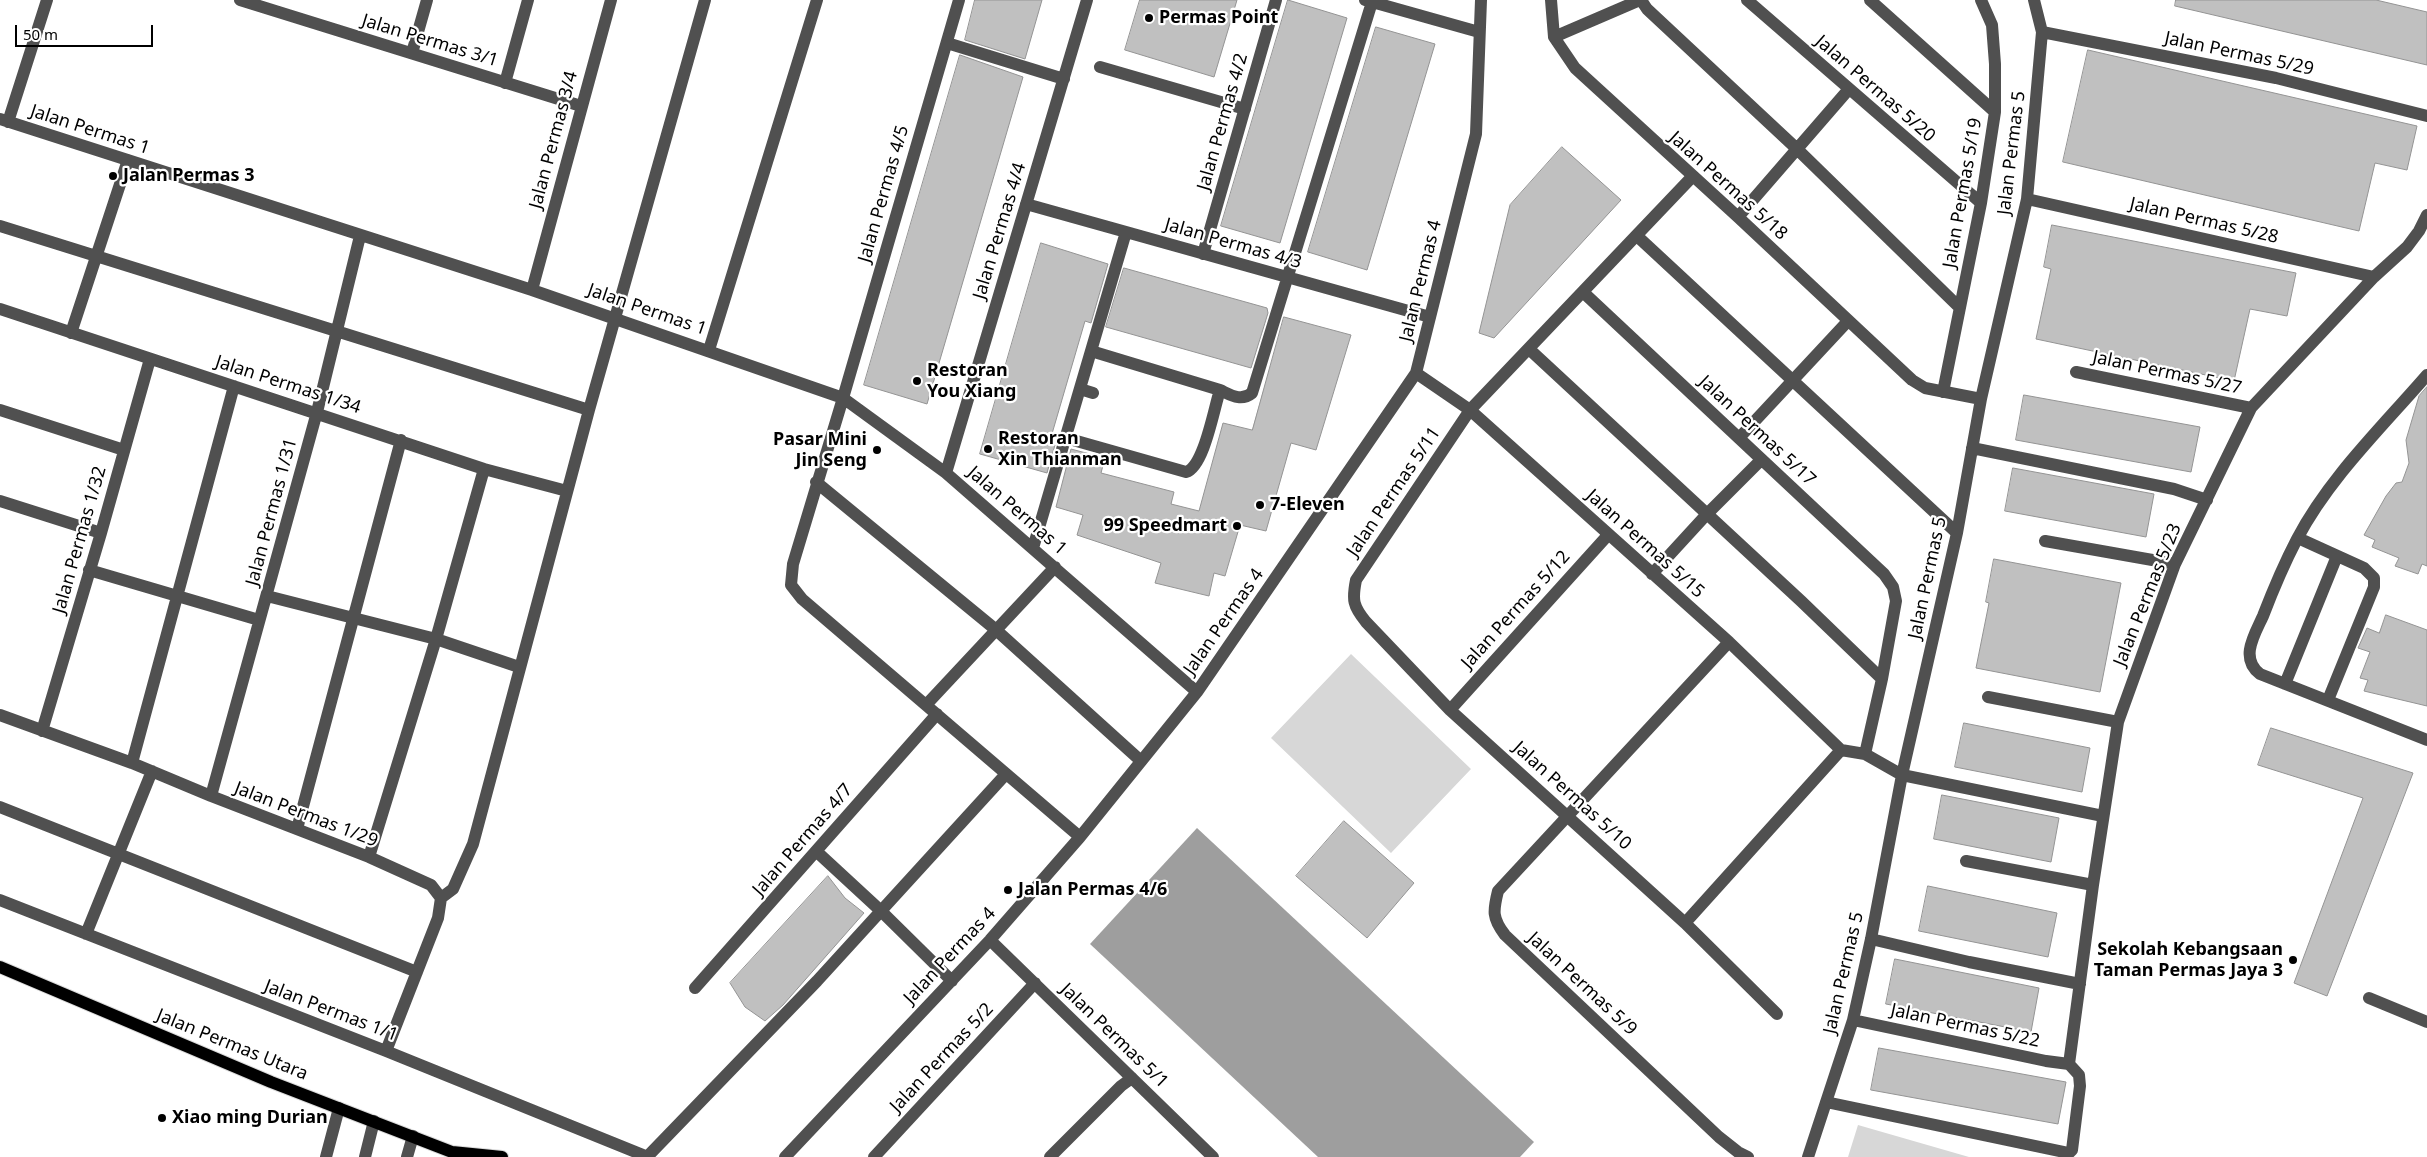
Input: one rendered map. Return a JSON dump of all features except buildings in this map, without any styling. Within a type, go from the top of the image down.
[{"type":"main road","name":"Jalan Permas Utara","points":[[0,967],[271,1082],[455,1154],[502,1157]]},
{"type":"street","points":[[4,121],[47,0]]},
{"type":"street","name":"Jalan Permas 3/1","points":[[243,0],[581,106]]},
{"type":"street","points":[[412,53],[427,0]]},
{"type":"street","points":[[505,82],[528,0]]},
{"type":"street","name":"Jalan Permas 3/4","points":[[532,290],[611,0]]},
{"type":"street","points":[[386,1051],[438,918],[441,898],[454,889],[473,844],[589,410],[705,0]]},
{"type":"street","points":[[709,350],[817,0]]},
{"type":"street","name":"Jalan Permas 4/5","points":[[843,398],[959,0]]},
{"type":"street","name":"Jalan Permas 4/4","points":[[946,473],[1087,0]]},
{"type":"street","name":"Jalan Permas 4/2","points":[[1203,254],[1276,0]]},
{"type":"street","name":"Jalan Permas 4","points":[[785,1157],[990,940],[1080,837],[1197,692],[1416,374],[1476,134],[1481,0]]},
{"type":"street","name":"Jalan Permas 5/18","points":[[1551,0],[1554,37],[1574,68],[1738,217],[1912,380],[1925,388],[1980,398]]},
{"type":"street","points":[[1554,37],[1640,0],[1647,9],[1797,149],[1959,307]]},
{"type":"street","name":"Jalan Permas 5/20","points":[[1747,0],[1981,204]]},
{"type":"street","points":[[1870,0],[1995,112]]},
{"type":"street","name":"Jalan Permas 5/19","points":[[1943,392],[1981,204],[1995,112],[1995,64],[1992,25],[1981,0]]},
{"type":"street","name":"Jalan Permas 5","points":[[1808,1157],[1853,1020],[1871,939],[1902,775],[1957,533],[1980,398],[2027,199],[2042,32],[2034,0]]},
{"type":"street","points":[[1091,351],[1220,390],[1238,398],[1243,398],[1252,393],[1289,278],[1368,1],[1480,32]]},
{"type":"street","name":"Jalan Permas 5/29","points":[[2042,32],[2276,78],[2427,116]]},
{"type":"street","points":[[947,43],[1064,79]]},
{"type":"street","points":[[1100,67],[1245,109]]},
{"type":"street","points":[[1738,217],[1849,89]]},
{"type":"street","name":"Jalan Permas 1","points":[[4,121],[532,290],[843,398],[946,473],[1055,566],[1197,692]]},
{"type":"street","points":[[71,333],[128,160]]},
{"type":"street","name":"Jalan Permas 5/11","points":[[1352,596],[1356,580],[1470,410],[1584,293],[1692,177]]},
{"type":"street","name":"Jalan Permas 5/28","points":[[2027,199],[2374,277]]},
{"type":"street","name":"Jalan Permas 4/3","points":[[1026,204],[1430,317]]},
{"type":"street","name":"Jalan Permas 5/23","points":[[2069,1064],[2093,885],[2118,722],[2175,564],[2251,408],[2374,277],[2407,247],[2419,231],[2427,215]]},
{"type":"street","points":[[0,226],[589,410]]},
{"type":"street","points":[[1033,548],[1066,438],[1086,391],[1091,351],[1126,232]]},
{"type":"street","name":"Jalan Permas 1/31","points":[[211,796],[317,412],[360,236]]},
{"type":"street","points":[[1637,236],[1957,533]]},
{"type":"street","name":"Jalan Permas 5/17","points":[[1584,293],[1884,574],[1893,586],[1896,600],[1882,679]]},
{"type":"street","name":"Jalan Permas 1/34","points":[[0,309],[317,412],[484,469],[567,491]]},
{"type":"street","points":[[1739,438],[1792,378],[1848,321]]},
{"type":"street","points":[[1529,349],[1882,679],[1865,754]]},
{"type":"street","name":"Jalan Permas 1/32","points":[[42,730],[101,533],[150,359]]},
{"type":"street","name":"Jalan Permas 5/27","points":[[2076,372],[2251,408]]},
{"type":"street","name":"Jalan Permas 5/15","points":[[1416,374],[1470,410],[1729,642],[1841,750]]},
{"type":"street","points":[[2427,375],[2337,481],[2298,538],[2250,647],[2249,658],[2250,664],[2256,671],[2427,740]]},
{"type":"street","points":[[132,762],[234,386]]},
{"type":"street","points":[[1066,438],[1186,472],[1191,471],[1200,460],[1220,390]]},
{"type":"street","points":[[843,398],[792,564],[791,586],[802,598],[1080,837]]},
{"type":"street","points":[[0,410],[124,450]]},
{"type":"street","points":[[297,829],[401,440]]},
{"type":"street","points":[[1972,448],[2174,489],[2207,500]]},
{"type":"street","points":[[1652,574],[1706,514],[1762,460]]},
{"type":"street","points":[[369,857],[436,639],[484,469]]},
{"type":"street","points":[[816,482],[995,629],[1141,761]]},
{"type":"street","points":[[0,501],[101,533]]},
{"type":"street","name":"Jalan Permas 5/12","points":[[1450,710],[1608,535]]},
{"type":"street","points":[[2298,538],[2370,571],[2374,578],[2374,587],[2328,700]]},
{"type":"street","points":[[2045,541],[2175,564]]},
{"type":"street","points":[[2285,684],[2337,556]]},
{"type":"street","points":[[926,705],[1055,566]]},
{"type":"street","points":[[89,570],[260,620]]},
{"type":"street","points":[[267,596],[436,639],[519,668]]},
{"type":"street","name":"Jalan Permas 5/10","points":[[1352,596],[1356,610],[1366,622],[1450,710],[1685,923],[1777,1014]]},
{"type":"street","points":[[1567,815],[1729,642]]},
{"type":"street","points":[[1988,697],[2118,722]]},
{"type":"street","name":"Jalan Permas 4/7","points":[[695,988],[937,714]]},
{"type":"street","name":"Jalan Permas 1/29","points":[[0,715],[132,762],[211,796],[369,857],[431,885],[441,898]]},
{"type":"street","points":[[1685,923],[1841,750],[1865,754],[1902,775],[2103,816]]},
{"type":"street","points":[[86,934],[152,771]]},
{"type":"street","points":[[647,1157],[817,981],[1006,774]]},
{"type":"street","points":[[0,807],[417,972]]},
{"type":"street","name":"Jalan Permas 5/9","points":[[1567,815],[1498,891],[1494,909],[1495,922],[1505,935],[1719,1137],[1738,1152],[1748,1157]]},
{"type":"street","points":[[816,851],[881,911],[952,981]]},
{"type":"street","points":[[1966,861],[2093,885]]},
{"type":"street","name":"Jalan Permas 1/1","points":[[0,900],[386,1051],[647,1157]]},
{"type":"street","points":[[1871,939],[1969,962],[2080,984]]},
{"type":"street","name":"Jalan Permas 5/1","points":[[990,940],[1213,1157]]},
{"type":"street","name":"Jalan Permas 5/2","points":[[874,1157],[1035,983]]},
{"type":"street","points":[[2369,998],[2427,1022]]},
{"type":"street","name":"Jalan Permas 5/22","points":[[1853,1020],[2046,1061],[2069,1064]]},
{"type":"street","points":[[1826,1102],[2069,1153],[2072,1150],[2080,1086],[2079,1075],[2069,1064]]},
{"type":"street","points":[[1050,1157],[1121,1086],[1132,1078]]},
{"type":"street","points":[[326,1157],[339,1108]]},
{"type":"street","points":[[364,1157],[374,1121]]},
{"type":"street","points":[[407,1157],[413,1136]]},
{"type":"shaded area","points":[[1351,654],[1471,769],[1391,853],[1271,738]]},
{"type":"shaded area","points":[[1197,828],[1534,1142],[1520,1157],[1318,1157],[1090,944]]},
{"type":"shaded area","points":[[1858,1125],[1969,1157],[1848,1157]]},
{"type":"place","name":"Permas Point","points":[[1149,18]]},
{"type":"place","name":"Jalan Permas 3","points":[[113,176]]},
{"type":"place","name":"Restoran You Xiang","points":[[917,381]]},
{"type":"place","name":"Restoran Xin Thianman","points":[[988,449]]},
{"type":"place","name":"Pasar Mini Jin Seng","points":[[877,450]]},
{"type":"place","name":"7-Eleven","points":[[1260,505]]},
{"type":"place","name":"99 Speedmart","points":[[1237,526]]},
{"type":"place","name":"Jalan Permas 4/6","points":[[1008,890]]},
{"type":"place","name":"Sekolah Kebangsaan Taman Permas Jaya 3","points":[[2293,960]]},
{"type":"place","name":"Xiao ming Durian","points":[[162,1118]]}]
